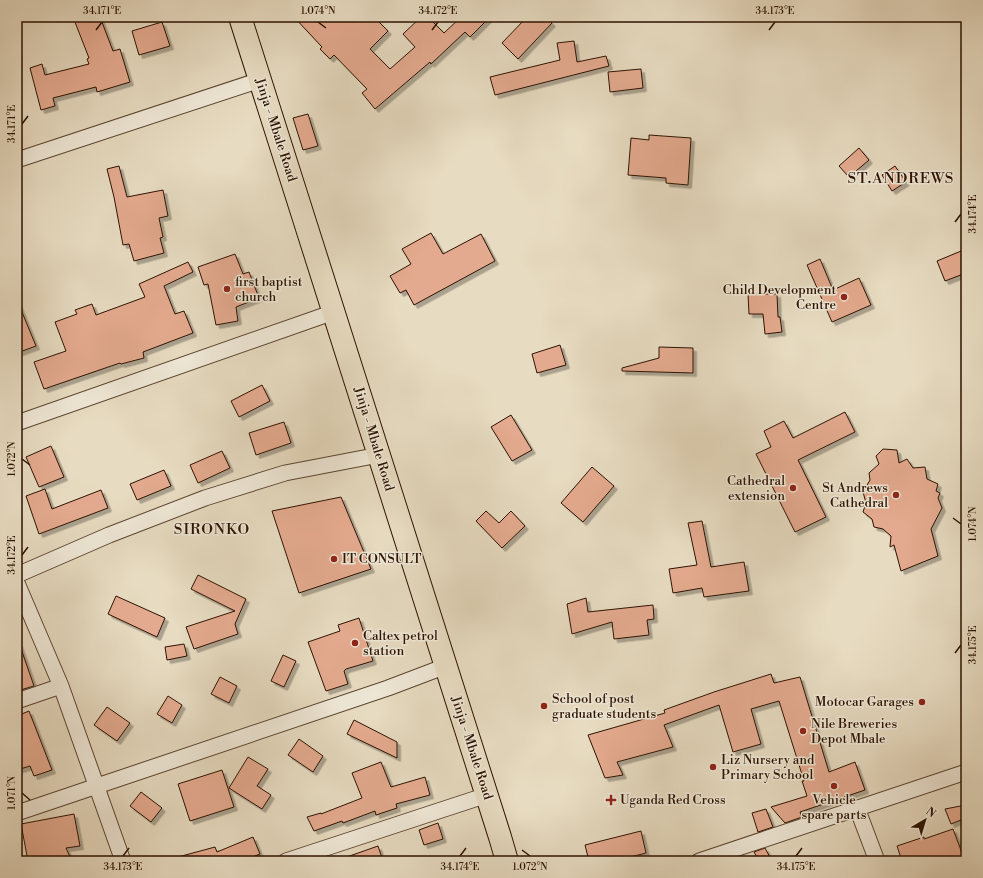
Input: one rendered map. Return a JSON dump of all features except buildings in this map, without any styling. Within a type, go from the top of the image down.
[{"type":"main road","name":"Jinja - Mbale Road","points":[[240,17],[507,861]]},
{"type":"street","points":[[17,160],[260,80]]},
{"type":"street","points":[[17,423],[334,312]]},
{"type":"street","points":[[17,575],[109,535],[205,498],[285,473],[379,455]]},
{"type":"street","points":[[17,583],[61,686],[124,861]]},
{"type":"street","points":[[17,813],[388,688],[446,666]]},
{"type":"street","points":[[17,702],[61,686]]},
{"type":"street","points":[[699,861],[966,772]]},
{"type":"street","points":[[286,861],[487,795]]},
{"type":"street","points":[[857,808],[877,861]]},
{"type":"place","name":"first baptist church","points":[[227,289]]},
{"type":"place","name":"Child Development Centre","points":[[844,297]]},
{"type":"place","name":"Cathedral extension","points":[[793,488]]},
{"type":"place","name":"St Andrews Cathedral","points":[[896,495]]},
{"type":"place","name":"IT CONSULT","points":[[334,559]]},
{"type":"place","name":"Caltex petrol station","points":[[355,643]]},
{"type":"place","name":"Motocar Garages","points":[[922,702]]},
{"type":"place","name":"School of post graduate students","points":[[544,706]]},
{"type":"place","name":"Nile Breweries Depot Mbale","points":[[803,731]]},
{"type":"place","name":"Liz Nursery and Primary School","points":[[713,767]]},
{"type":"place","name":"Vehicle spare parts","points":[[834,786]]},
{"type":"place","name":"Uganda Red Cross","points":[[611,800]]},
{"type":"district","name":"ST.ANDREWS","points":[[901,178]]},
{"type":"district","name":"SIRONKO","points":[[212,529]]}]
